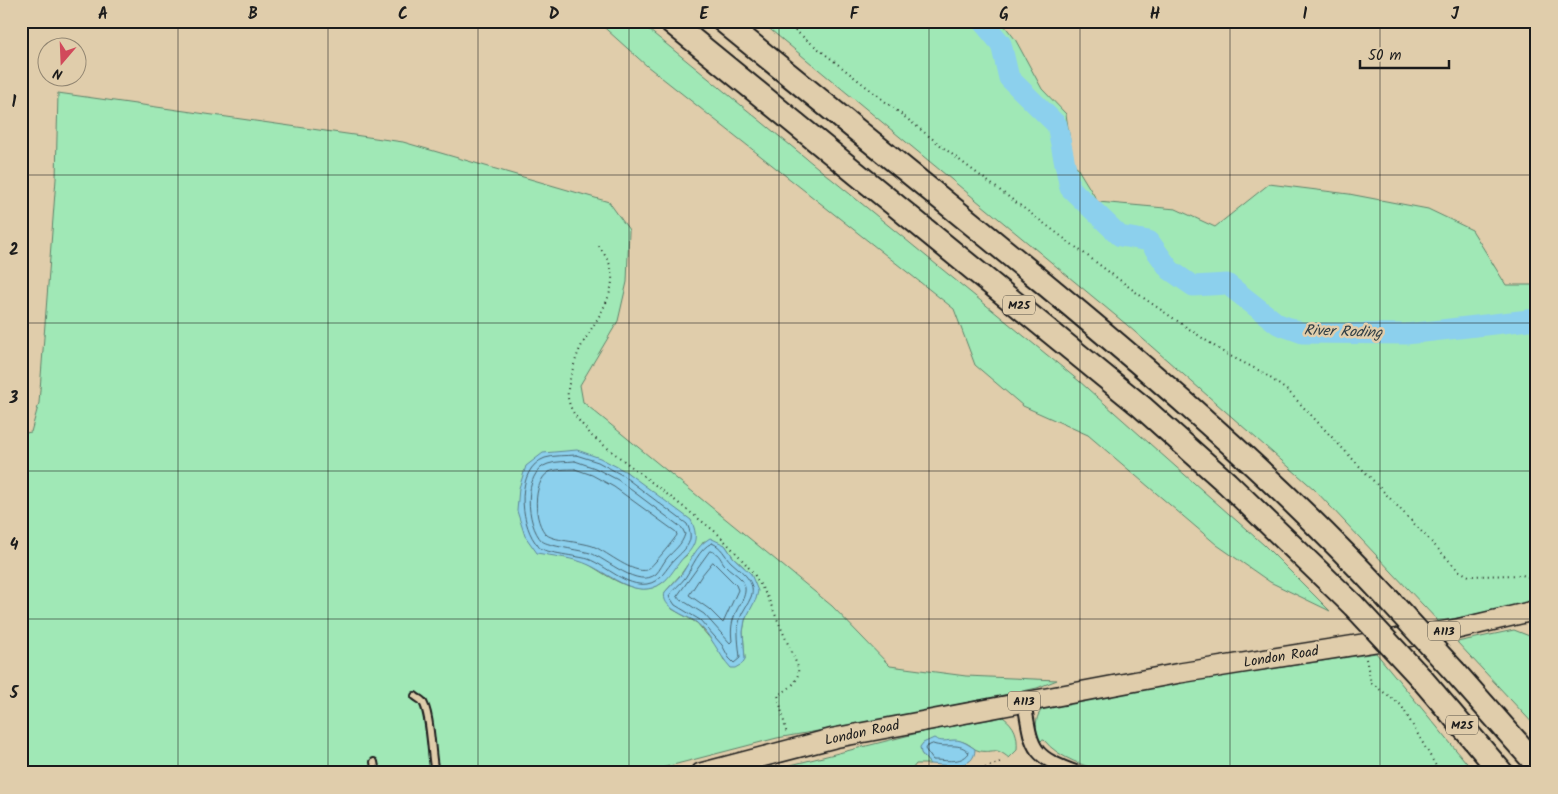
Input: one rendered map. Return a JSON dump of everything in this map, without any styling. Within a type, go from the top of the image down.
[{"type":"highway","name":"M25","points":[[670,21],[1142,407],[1227,483],[1354,606],[1421,678],[1502,773]]},
{"type":"highway","name":"M25","points":[[723,21],[1065,300],[1163,383],[1310,517],[1455,672],[1537,765]]},
{"type":"main road","name":"London Road","points":[[701,773],[834,738],[1180,673],[1457,629],[1537,610]]},
{"type":"street","points":[[1024,701],[1035,750],[1053,764],[1078,773]]},
{"type":"lane","points":[[415,696],[422,702],[427,711],[432,762],[435,773]]},
{"type":"lane","points":[[374,762],[376,773]]},
{"type":"path","points":[[783,21],[951,154],[1145,299],[1226,354],[1262,372],[1289,392],[1458,570],[1469,576],[1522,575],[1531,578],[1537,588]]},
{"type":"path","points":[[599,246],[609,261],[612,273],[611,291],[576,360],[568,386],[569,404],[577,418],[592,436],[717,533],[754,574],[768,598],[798,667],[799,674],[797,680],[790,688],[778,695],[790,749]]},
{"type":"path","points":[[1363,644],[1371,683],[1401,705],[1440,773]]},
{"type":"path","points":[[982,772],[985,768],[1000,762]]},
{"type":"green space","points":[[597,21],[638,21],[1079,381],[1264,545],[1330,611],[1270,582],[1217,545],[1088,435],[1023,406],[975,365],[954,309],[647,66]]},
{"type":"green space","points":[[760,21],[1001,21],[1015,39],[1042,89],[1066,114],[1073,161],[1098,202],[1176,209],[1215,227],[1269,184],[1349,194],[1428,209],[1472,230],[1506,285],[1537,285],[1537,601],[1439,622],[1314,489],[1127,325]]},
{"type":"green space","points":[[58,93],[403,142],[609,202],[629,230],[627,282],[618,321],[580,385],[583,402],[832,606],[890,666],[966,676],[1057,680],[1037,688],[893,718],[777,738],[642,773],[21,773],[21,434],[31,432],[39,403],[56,179]],"holes":[[[625,471],[646,488],[688,554],[676,564],[662,583],[653,588],[634,588],[614,580],[588,564]],[[704,541],[725,545],[733,557],[744,567],[749,611],[743,632],[745,659],[724,660],[718,648],[697,623],[672,609],[665,592],[681,574]]]},
{"type":"green space","points":[[1514,630],[1537,639],[1537,728],[1457,642]]},
{"type":"green space","points":[[1376,653],[1475,773],[1108,773],[1065,757],[1050,747],[1044,740],[1039,741],[1037,735],[1036,724],[1038,715],[1049,702]]},
{"type":"green space","points":[[1003,717],[1013,727],[1017,740],[1017,750],[1009,758],[997,751],[976,750],[966,743],[954,740],[937,744],[921,753],[930,764],[916,764],[909,773],[759,773],[922,732]]},
{"type":"water","points":[[577,450],[600,458],[625,471],[691,520],[695,530],[694,544],[662,583],[653,588],[634,588],[583,563],[537,553],[525,536],[517,511],[519,488],[526,466],[543,453]]},
{"type":"water","points":[[710,538],[725,545],[733,557],[751,574],[758,591],[745,620],[743,632],[745,659],[742,664],[735,668],[731,668],[696,622],[670,607],[664,598],[665,592],[681,575],[697,550]]},
{"type":"water","points":[[934,738],[942,741],[955,740],[963,742],[975,749],[974,756],[965,764],[930,764],[921,753],[920,747],[923,743]]},
{"type":"waterway","name":"River Roding","points":[[982,21],[1001,44],[1009,78],[1057,125],[1070,188],[1120,236],[1149,241],[1170,270],[1193,286],[1227,284],[1278,324],[1303,333],[1406,334],[1537,319]]}]
